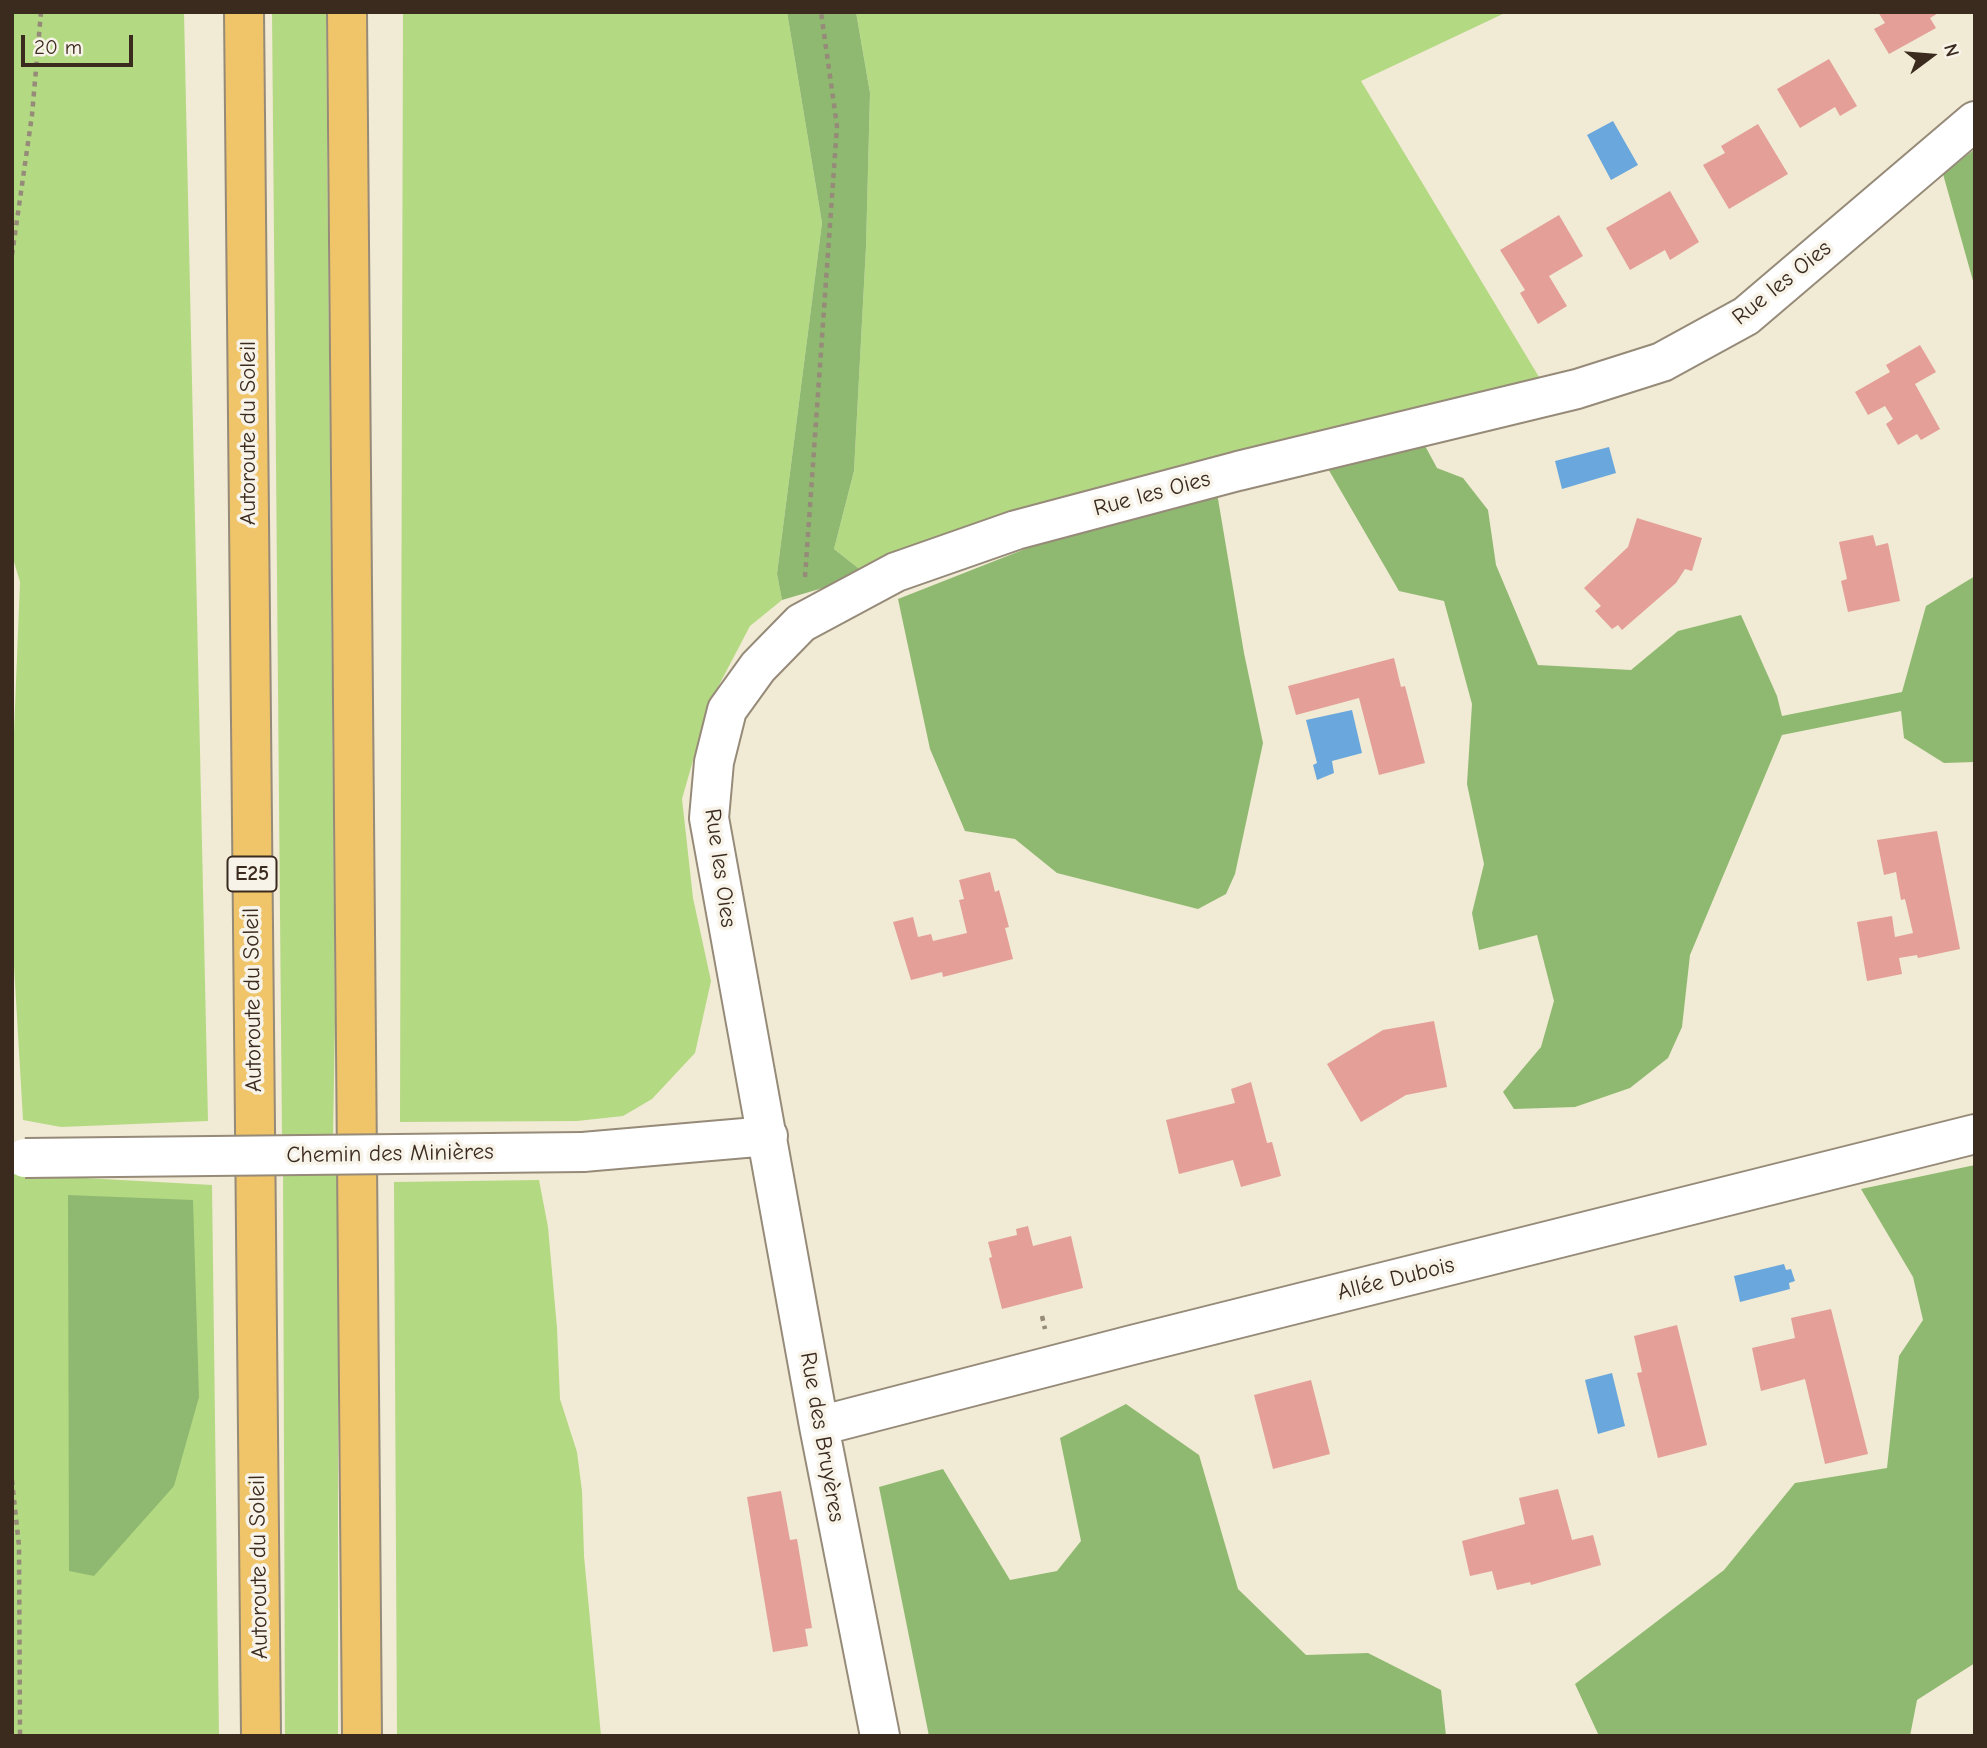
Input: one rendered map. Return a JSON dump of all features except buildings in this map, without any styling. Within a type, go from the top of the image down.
[{"type":"highway","name":"Autoroute du Soleil","points":[[244,12],[261,1736]]},
{"type":"highway","points":[[347,12],[362,1736]]},
{"type":"street","name":"Rue les Oies","points":[[768,1136],[709,818],[714,762],[727,710],[758,667],[801,624],[896,572],[1016,530],[1238,471],[1577,389],[1662,362],[1746,316],[1975,121]]},
{"type":"street","name":"Allée Dubois","points":[[819,1426],[1975,1134]]},
{"type":"street","name":"Chemin des Minières","points":[[19,1159],[583,1152],[768,1136]]},
{"type":"street","name":"Rue des Bruyères","points":[[768,1136],[819,1426],[880,1736]]},
{"type":"path","points":[[12,255],[32,115],[41,12]]},
{"type":"path","points":[[801,624],[837,126],[821,12]]},
{"type":"path","points":[[12,1480],[19,1546],[20,1736]]},
{"type":"green space","points":[[12,12],[184,12],[208,1121],[61,1127],[23,1120],[12,931],[12,783],[20,582],[12,555]]},
{"type":"green space","points":[[272,12],[326,12],[335,1021],[333,1138],[282,1137]]},
{"type":"green space","points":[[403,12],[787,12],[822,223],[777,574],[782,600],[750,626],[709,704],[682,799],[693,898],[711,981],[695,1053],[652,1099],[623,1116],[577,1121],[400,1122]]},
{"type":"green space","points":[[787,12],[856,12],[870,93],[866,247],[854,471],[834,549],[867,575],[782,600],[777,574],[822,223]]},
{"type":"green space","points":[[856,12],[1507,12],[1361,81],[1539,377],[1407,419],[867,575],[834,549],[854,471],[866,247],[870,93]]},
{"type":"green space","points":[[1975,149],[1975,288],[1943,174]]},
{"type":"green space","points":[[1423,442],[1437,468],[1463,478],[1488,510],[1496,565],[1538,665],[1631,670],[1678,631],[1741,615],[1777,696],[1782,716],[1902,692],[1926,606],[1975,576],[1975,762],[1944,763],[1904,738],[1901,711],[1782,735],[1690,955],[1682,1027],[1668,1058],[1630,1088],[1575,1107],[1514,1109],[1503,1092],[1541,1047],[1554,1001],[1537,935],[1479,950],[1472,913],[1484,864],[1467,784],[1472,704],[1444,601],[1399,591],[1327,467]]},
{"type":"green space","points":[[1217,493],[1244,653],[1263,743],[1235,874],[1226,894],[1198,909],[1057,873],[1015,839],[965,831],[930,749],[898,599],[1053,538]]},
{"type":"green space","points":[[1975,1165],[1975,1663],[1917,1700],[1910,1736],[1599,1736],[1575,1684],[1724,1570],[1795,1483],[1887,1468],[1899,1356],[1923,1320],[1913,1277],[1861,1189]]},
{"type":"green space","points":[[338,1169],[338,1736],[285,1736],[283,1170]]},
{"type":"green space","points":[[12,1174],[212,1185],[219,1736],[12,1736]]},
{"type":"green space","points":[[539,1180],[548,1227],[560,1399],[577,1452],[582,1491],[584,1556],[601,1736],[397,1736],[394,1182]]},
{"type":"green space","points":[[68,1195],[193,1200],[199,1397],[174,1486],[94,1576],[69,1571]]},
{"type":"green space","points":[[1126,1404],[1199,1455],[1238,1589],[1306,1655],[1368,1653],[1441,1690],[1446,1736],[929,1736],[879,1487],[943,1469],[1010,1580],[1057,1571],[1081,1541],[1060,1438]]},
{"type":"water","points":[[1613,121],[1638,165],[1611,180],[1587,135]]},
{"type":"water","points":[[1609,447],[1616,473],[1562,489],[1555,461]]},
{"type":"water","points":[[1352,710],[1362,753],[1332,761],[1334,773],[1317,780],[1313,765],[1317,763],[1306,720]]},
{"type":"water","points":[[1784,1264],[1786,1270],[1791,1269],[1795,1281],[1789,1283],[1790,1289],[1740,1302],[1734,1276]]},
{"type":"water","points":[[1612,1373],[1625,1426],[1598,1434],[1585,1380]]}]
